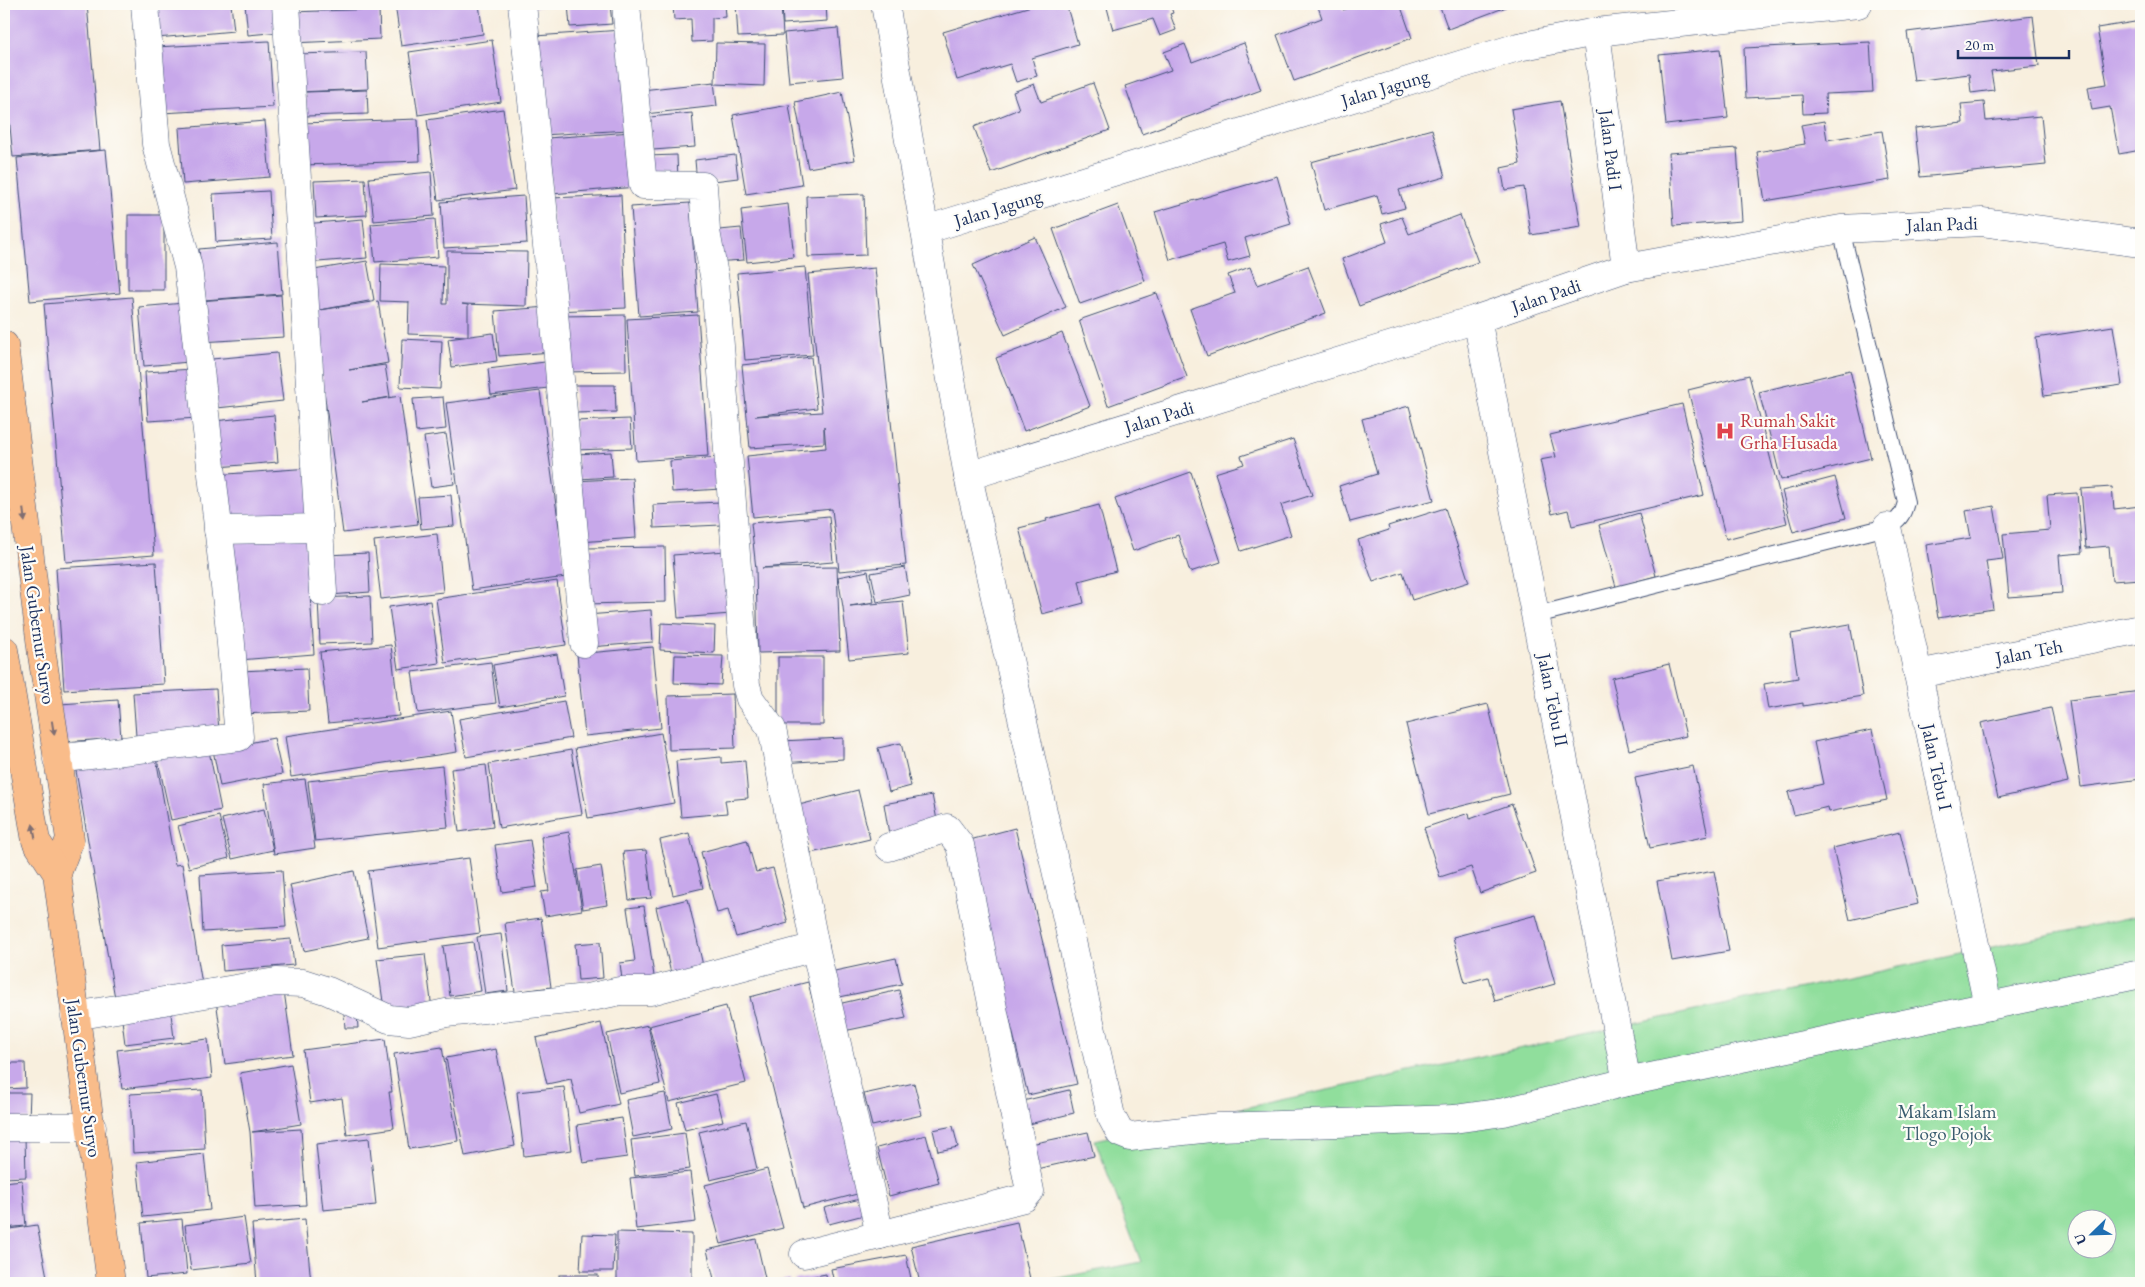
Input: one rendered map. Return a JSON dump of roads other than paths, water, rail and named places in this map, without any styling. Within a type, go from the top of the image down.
[{"type":"highway","name":"Jalan Gubernur Suryo","points":[[4,345],[11,473],[70,839],[57,873]]},
{"type":"highway","name":"Jalan Gubernur Suryo","points":[[4,650],[36,841],[57,873],[75,1016],[92,1127],[111,1283]]},
{"type":"street","points":[[57,759],[239,737],[229,621],[188,267],[156,144],[145,4]]},
{"type":"street","points":[[286,4],[323,592]]},
{"type":"street","points":[[522,4],[555,323],[584,643]]},
{"type":"street","points":[[626,4],[644,185],[703,186],[706,231],[715,280],[746,685],[750,699],[772,729],[815,947],[880,1235]]},
{"type":"street","points":[[885,4],[968,476],[1109,1106],[1115,1125],[1120,1132],[1130,1137],[1219,1127],[1454,1119],[1504,1112],[1627,1082],[2141,974]]},
{"type":"street","name":"Jalan Jagung","points":[[925,230],[1518,47],[1596,32],[1858,4]]},
{"type":"street","name":"Jalan Padi I","points":[[1596,32],[1626,268]]},
{"type":"street","name":"Jalan Padi","points":[[968,476],[1477,320],[1626,268],[1841,229],[1982,222],[2141,243]]},
{"type":"street","name":"Jalan Tebu II","points":[[1477,320],[1627,1082]]},
{"type":"street","name":"Jalan Tebu I","points":[[1887,527],[1988,1006]]},
{"type":"street","points":[[218,530],[319,528]]},
{"type":"street","name":"Jalan Teh","points":[[1918,674],[2141,629]]},
{"type":"street","points":[[804,1254],[1024,1198],[1030,1191],[960,845],[947,828],[889,847]]},
{"type":"street","points":[[75,1016],[276,982],[304,983],[328,991],[389,1019],[409,1021],[446,1013],[587,998],[620,992],[651,991],[815,947]]},
{"type":"street","points":[[4,1127],[92,1127]]},
{"type":"lane","points":[[1536,615],[1887,527],[1898,521],[1904,514],[1906,502],[1841,229]]},
{"type":"place","name":"Rumah Sakit Grha Husada","points":[[1725,431]]},
{"type":"park label","name":"Makam Islam Tlogo Pojok","points":[[1947,1122]]}]
